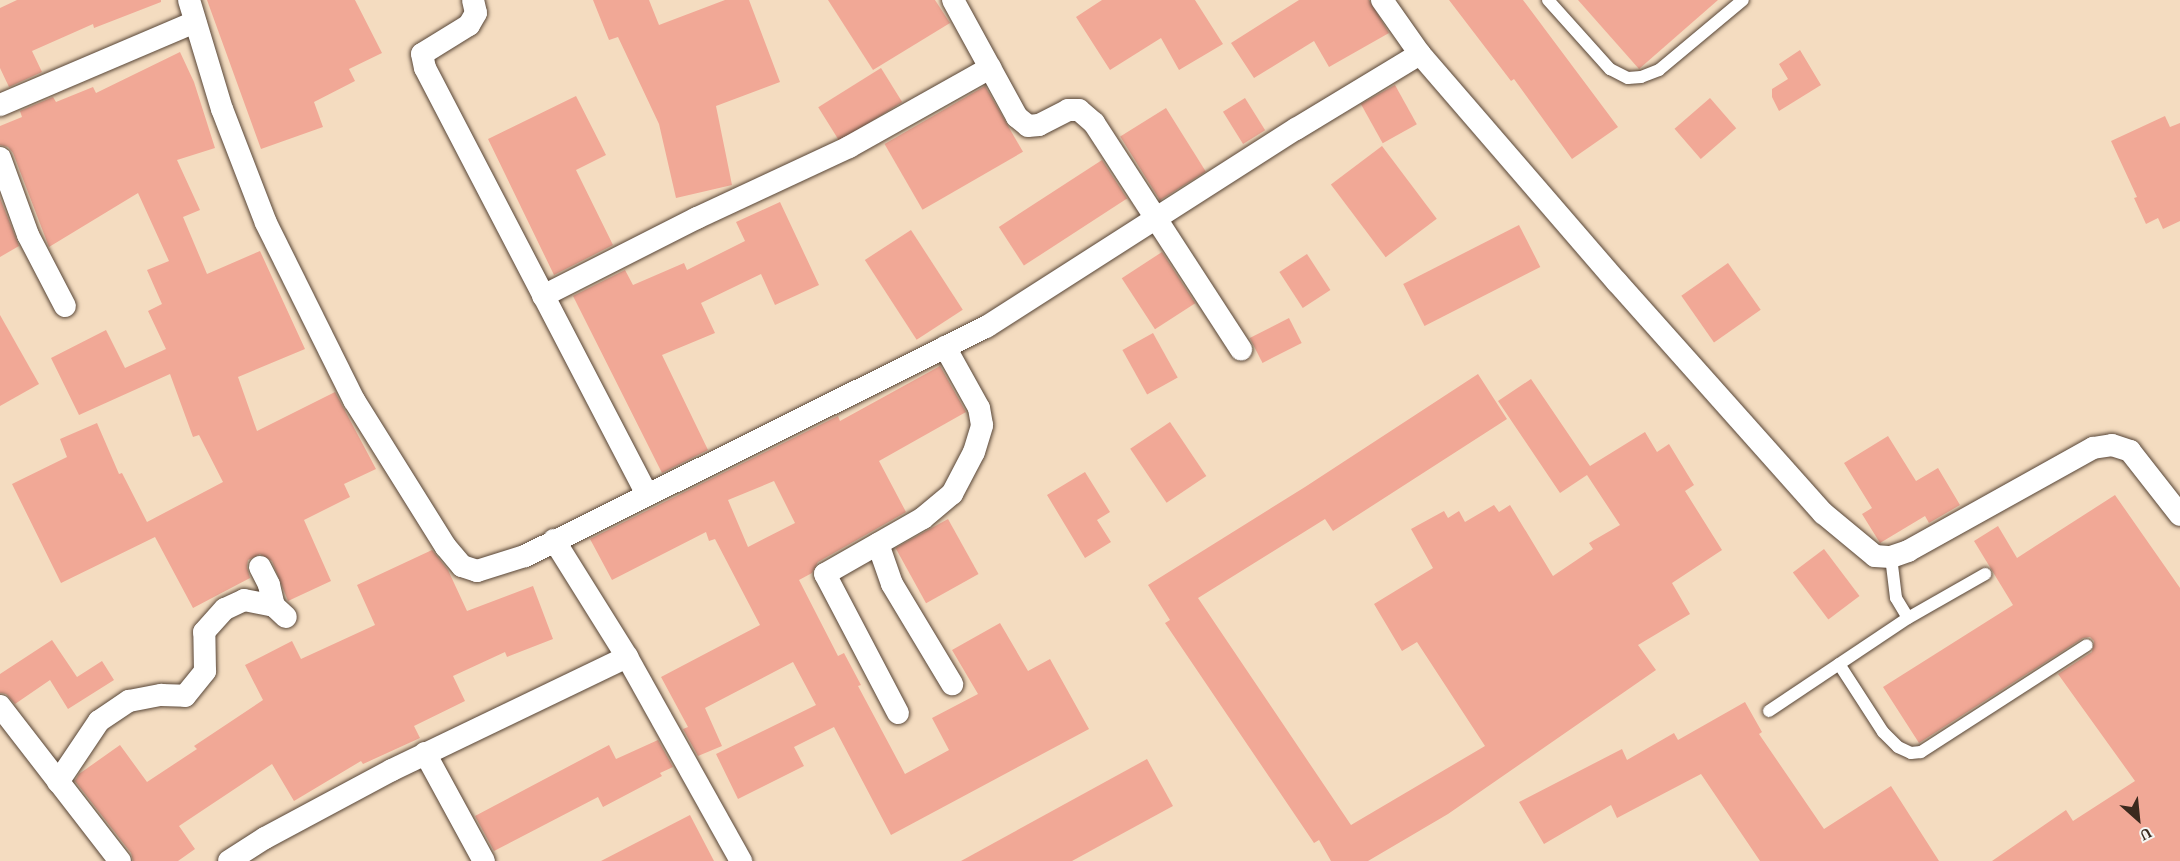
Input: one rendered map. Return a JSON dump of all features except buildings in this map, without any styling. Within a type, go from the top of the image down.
[{"type":"street","points":[[189,0],[222,109],[266,223],[354,399],[446,547],[462,566],[477,572],[525,556],[863,390],[1008,315],[1296,129],[1420,54]]},
{"type":"street","points":[[473,0],[476,13],[469,25],[422,54],[425,68],[647,495]]},
{"type":"street","points":[[953,0],[1017,117],[1028,126],[1039,125],[1068,110],[1079,110],[1087,116],[1241,349]]},
{"type":"street","points":[[1382,0],[1420,54],[1823,513],[1875,556],[1891,557],[1908,551],[2093,448],[2112,445],[2130,451],[2180,515]]},
{"type":"street","points":[[0,105],[195,22]]},
{"type":"street","points":[[543,296],[698,218],[849,147],[990,68]]},
{"type":"street","points":[[0,158],[27,235],[65,306]]},
{"type":"street","points":[[898,713],[825,574],[923,518],[951,494],[974,452],[982,425],[979,408],[945,347]]},
{"type":"street","points":[[554,540],[627,657],[741,861]]},
{"type":"street","points":[[878,544],[892,584],[952,684]]},
{"type":"street","points":[[58,782],[99,721],[129,701],[161,695],[185,696],[205,671],[204,632],[225,609],[244,600],[280,611],[260,567]]},
{"type":"street","points":[[229,861],[265,838],[425,753],[627,657]]},
{"type":"street","points":[[0,706],[120,861]]},
{"type":"street","points":[[425,753],[484,861]]},
{"type":"lane","points":[[1548,0],[1610,69],[1628,78],[1641,77],[1659,70],[1743,0]]},
{"type":"lane","points":[[1891,557],[1896,598],[1908,618]]},
{"type":"lane","points":[[1769,711],[1908,618],[1985,574]]},
{"type":"lane","points":[[1839,664],[1883,732],[1898,747],[1911,753],[1921,752],[2087,645]]}]
